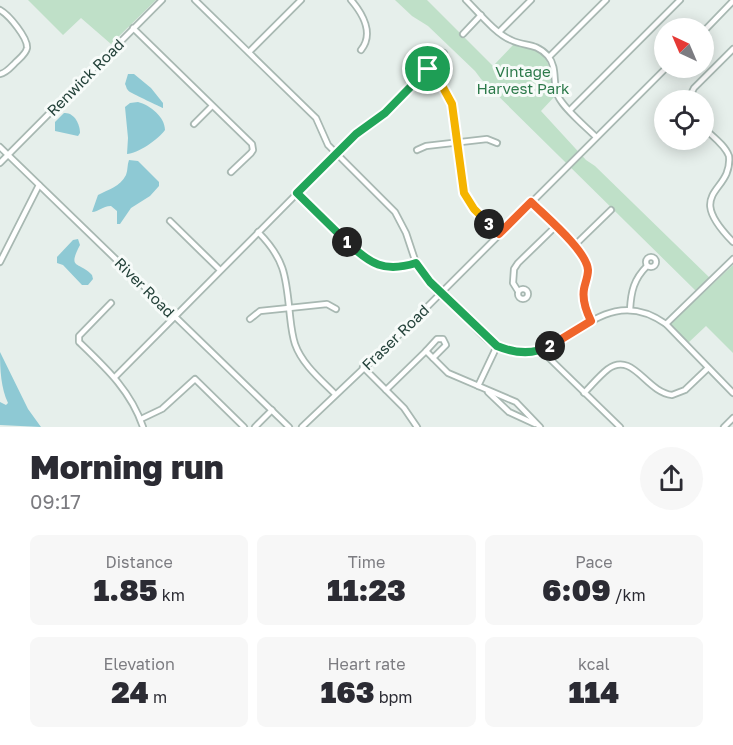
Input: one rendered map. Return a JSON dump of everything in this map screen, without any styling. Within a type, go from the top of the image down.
[{"type":"street","name":"Renwick Road","points":[[0,163],[162,0]]},
{"type":"street","points":[[195,0],[316,118],[328,145],[395,212],[423,275],[497,346],[516,352],[544,350],[591,321],[612,312],[630,310],[649,314],[666,324],[733,393]]},
{"type":"street","points":[[249,52],[301,0]]},
{"type":"street","points":[[351,0],[359,10],[367,30],[368,39],[361,50]]},
{"type":"street","points":[[466,0],[499,32],[511,40],[535,46],[549,57],[553,64],[558,95],[596,137]]},
{"type":"street","points":[[499,32],[531,0]]},
{"type":"street","points":[[549,57],[606,0]]},
{"type":"street","points":[[570,110],[680,0]]},
{"type":"street","points":[[714,22],[729,9],[733,2]]},
{"type":"street","points":[[0,10],[9,16],[24,37],[27,48],[14,65],[4,74],[0,74]]},
{"type":"street","points":[[463,34],[481,15]]},
{"type":"street","points":[[133,28],[253,147],[251,153],[231,172]]},
{"type":"street","points":[[693,90],[733,49]]},
{"type":"street","points":[[115,377],[356,134],[385,113],[444,52]]},
{"type":"street","points":[[428,69],[440,82],[452,104],[464,193],[474,209],[499,234]]},
{"type":"street","name":"Fraser Road","points":[[302,427],[441,293],[656,78]]},
{"type":"street","points":[[194,124],[212,106]]},
{"type":"street","points":[[714,138],[725,148],[730,160],[729,178],[717,193],[712,208],[717,224],[733,242]]},
{"type":"street","points":[[417,150],[426,146],[488,139],[497,143]]},
{"type":"street","name":"River Road","points":[[0,147],[289,427]]},
{"type":"street","points":[[0,262],[39,184]]},
{"type":"street","points":[[297,193],[362,257],[373,264],[397,267],[416,263]]},
{"type":"street","points":[[531,202],[575,245],[586,260],[588,268],[583,295],[586,312],[591,321]]},
{"type":"street","points":[[575,245],[611,210]]},
{"type":"street","points":[[170,221],[220,270]]},
{"type":"street","points":[[518,291],[513,283],[514,269],[555,227]]},
{"type":"street","points":[[258,232],[270,244],[283,266],[294,343],[304,362],[335,394]]},
{"type":"street","points":[[666,324],[733,259]]},
{"type":"street","points":[[630,310],[633,286],[638,275],[647,266]]},
{"type":"street","points":[[111,303],[78,339],[115,377],[127,393],[143,427]]},
{"type":"street","points":[[250,319],[260,311],[327,304],[336,309]]},
{"type":"street","points":[[386,390],[437,339],[444,339],[446,345],[433,358]]},
{"type":"street","points":[[478,386],[497,346]]},
{"type":"street","points":[[544,350],[548,357],[620,427]]},
{"type":"street","points":[[426,351],[448,373],[516,402],[539,426]]},
{"type":"street","points":[[584,393],[606,370],[617,365],[632,368],[654,388],[672,395],[685,390],[708,368]]},
{"type":"street","points":[[363,367],[412,417],[417,427]]},
{"type":"street","points":[[141,419],[162,409],[195,379],[244,427]]},
{"type":"street","points":[[486,390],[509,412],[539,426]]},
{"type":"street","points":[[255,427],[272,410]]},
{"type":"street","points":[[724,427],[733,418]]},
{"type":"green space","points":[[28,0],[156,0],[111,44],[81,18],[63,35]]},
{"type":"green space","name":"Vintage Harvest Park","points":[[395,0],[427,0],[493,66],[514,44],[537,51],[543,56],[549,67],[555,96],[541,111],[586,160],[595,166],[712,280],[698,293],[475,71],[428,26],[412,16]]},
{"type":"green space","points":[[733,265],[733,353],[706,326],[688,343],[670,324]]},
{"type":"water","points":[[128,74],[134,74],[151,88],[163,103],[163,108],[129,91],[125,84]]},
{"type":"water","points":[[138,102],[156,112],[165,130],[148,145],[127,154],[125,107],[130,103]]},
{"type":"water","points":[[64,113],[71,114],[78,122],[80,133],[78,136],[55,131],[55,122]]},
{"type":"water","points":[[129,160],[138,161],[159,182],[159,186],[150,196],[131,208],[120,224],[117,224],[117,211],[111,206],[92,212],[98,195],[124,179]]},
{"type":"water","points":[[78,239],[80,245],[75,262],[92,275],[93,279],[88,285],[82,285],[63,265],[57,263],[57,257],[73,240]]},
{"type":"water","points":[[0,352],[28,409],[41,427],[0,425],[0,402],[6,405],[8,403],[1,379]]},
{"type":"route","points":[[428,69],[440,82],[452,104],[461,183],[474,209],[499,234],[531,202],[581,251],[586,260],[588,268],[583,295],[586,312],[591,321],[544,350],[516,352],[497,346],[485,337],[423,275],[416,263],[397,267],[373,264],[362,257],[297,193],[356,134],[385,113],[428,69]]}]
